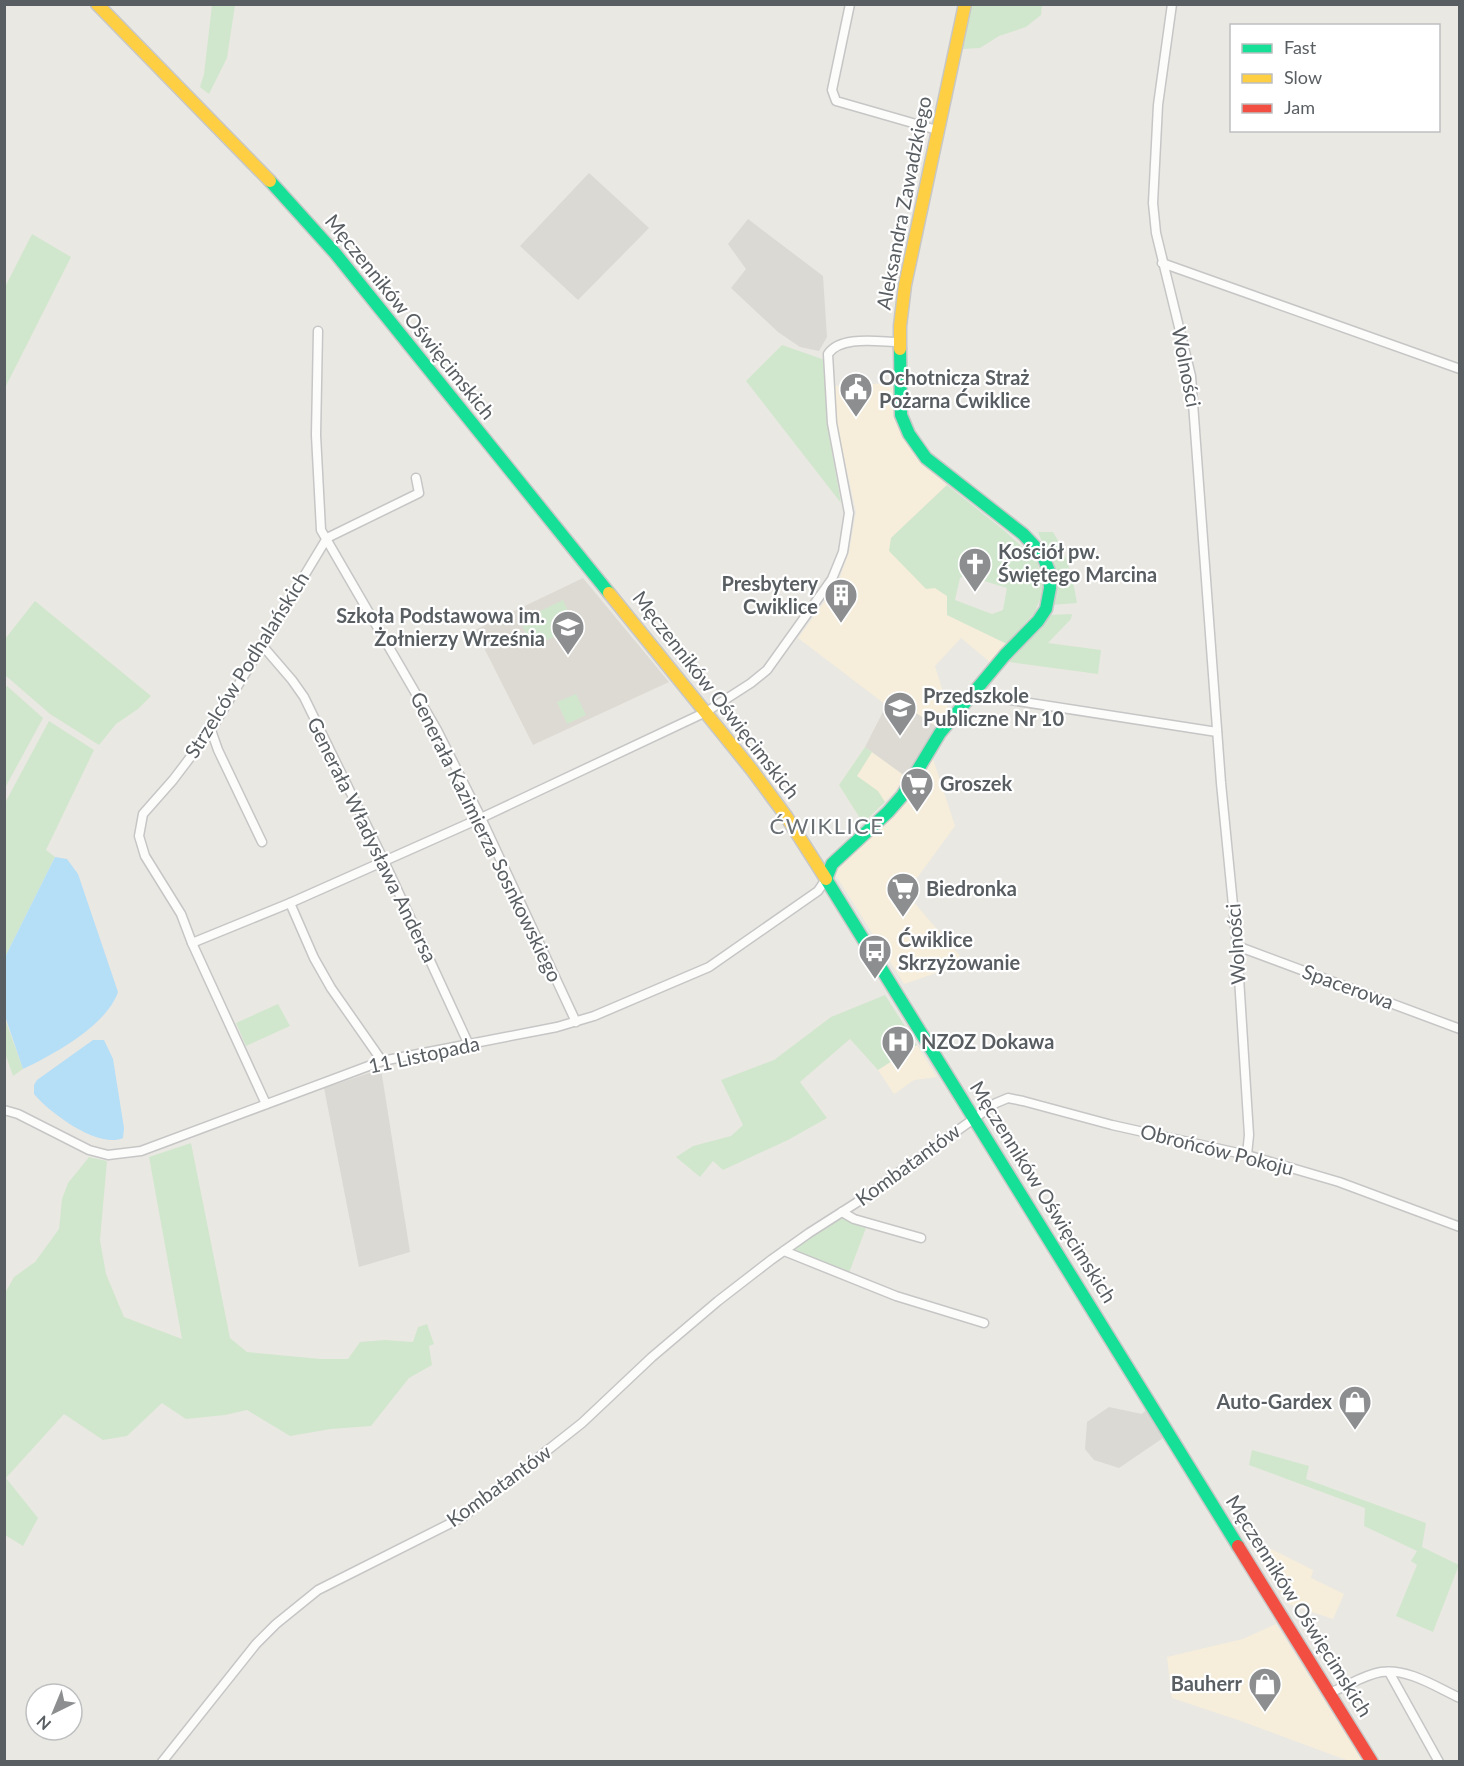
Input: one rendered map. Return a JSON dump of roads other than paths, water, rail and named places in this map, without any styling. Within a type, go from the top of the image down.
[{"type":"main road","name":"Męczenników Oświęcimskich","points":[[97,4],[246,156],[315,231],[775,800],[1372,1761]]},
{"type":"main road","name":"Aleksandra Zawadzkiego","points":[[826,879],[832,864],[902,796],[940,733],[1038,621],[1046,609],[1050,588],[1049,571],[1042,554],[1023,534],[926,458],[909,434],[901,415],[900,342],[905,285],[937,130],[958,44],[964,4]]},
{"type":"street","points":[[850,4],[832,90],[836,101],[937,130]]},
{"type":"street","name":"Wolności","points":[[1172,4],[1158,105],[1154,213],[1162,263],[1191,376],[1217,732],[1237,946],[1249,1135],[1247,1155]]},
{"type":"street","points":[[1162,263],[1460,369]]},
{"type":"street","points":[[318,331],[316,435],[321,530],[327,538],[419,493],[416,478]]},
{"type":"street","points":[[192,943],[290,903],[481,818],[706,712],[751,683],[767,669],[832,579],[843,552],[849,513],[832,423],[828,354],[839,344],[849,342],[900,342]]},
{"type":"street","name":"Strzelców Podhalańskich","points":[[266,1104],[192,943],[181,914],[145,856],[138,836],[143,814],[173,780],[211,730],[327,538]]},
{"type":"street","name":"Generała Kazimierza Sosnkowskiego","points":[[327,538],[383,640],[437,730],[481,818],[576,1022]]},
{"type":"street","name":"Generała Władysława Andersa","points":[[261,644],[304,697],[384,861],[469,1045]]},
{"type":"street","points":[[972,694],[1217,732]]},
{"type":"street","points":[[211,730],[218,750],[262,842]]},
{"type":"street","name":"11 Listopada","points":[[4,1110],[18,1114],[88,1150],[108,1155],[141,1151],[382,1061],[576,1022],[647,995],[709,967],[818,891],[826,879]]},
{"type":"street","points":[[290,903],[320,968],[382,1061]]},
{"type":"street","name":"Spacerowa","points":[[1237,946],[1460,1029]]},
{"type":"street","name":"Obrońców Pokoju","points":[[974,1118],[1002,1100],[1012,1099],[1112,1125],[1247,1155],[1339,1182],[1460,1227]]},
{"type":"street","name":"Kombatantów","points":[[162,1761],[256,1644],[276,1624],[318,1590],[463,1517],[582,1423],[652,1357],[718,1301],[784,1251],[974,1118]]},
{"type":"street","name":"Kombatantów","points":[[842,1212],[854,1219],[921,1238]]},
{"type":"street","points":[[784,1251],[896,1296],[984,1323]]},
{"type":"street","points":[[1329,1693],[1368,1676],[1389,1672],[1413,1676],[1460,1698]]},
{"type":"street","points":[[1389,1672],[1439,1761]]},
{"type":"water","points":[[55,857],[67,859],[78,874],[118,992],[102,1016],[78,1038],[23,1069],[5,1016],[5,957]]},
{"type":"water","points":[[93,1040],[104,1040],[113,1059],[124,1128],[123,1138],[113,1140],[88,1134],[63,1119],[34,1094],[34,1085],[37,1080]]},
{"type":"place","name":"Ochotnicza Straż Pożarna Ćwiklice","points":[[856,418]]},
{"type":"place","name":"Kościół pw. Świętego Marcina","points":[[975,593]]},
{"type":"place","name":"Presbytery Cwiklice","points":[[841,624]]},
{"type":"place","name":"Szkoła Podstawowa im. Żołnierzy Września","points":[[568,656]]},
{"type":"place","name":"Przedszkole Publiczne Nr 10","points":[[900,737]]},
{"type":"place","name":"Groszek","points":[[917,813]]},
{"type":"place","name":"Biedronka","points":[[903,918]]},
{"type":"place","name":"Ćwiklice Skrzyżowanie","points":[[875,980]]},
{"type":"place","name":"NZOZ Dokawa","points":[[898,1071]]},
{"type":"place","name":"Auto-Gardex","points":[[1355,1431]]},
{"type":"place","name":"Bauherr","points":[[1265,1713]]},
{"type":"district","name":"ĆWIKLICE","points":[[827,826]]}]
